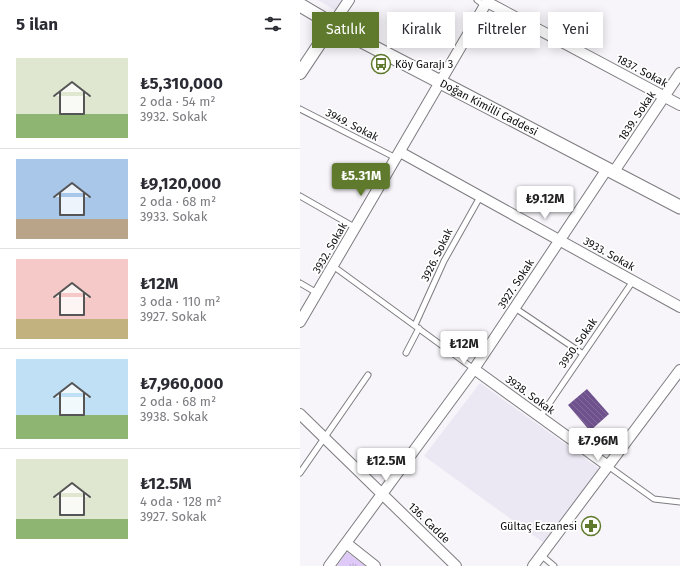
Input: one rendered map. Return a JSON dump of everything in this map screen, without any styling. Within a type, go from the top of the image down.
[{"type":"main road","name":"Doğan Kimilli Caddesi","points":[[300,4],[312,12]]},
{"type":"main road","name":"Doğan Kimilli Caddesi","points":[[376,48],[680,207]]},
{"type":"street","points":[[341,12],[350,0]]},
{"type":"street","name":"3932. Sokak","points":[[300,322],[441,82],[484,2]]},
{"type":"street","name":"1837. Sokak","points":[[484,2],[680,105]]},
{"type":"street","points":[[300,73],[317,48]]},
{"type":"street","name":"1839. Sokak","points":[[610,171],[680,73]]},
{"type":"street","name":"3933. Sokak","points":[[398,155],[560,240],[680,307]]},
{"type":"street","name":"3927. Sokak","points":[[329,566],[474,369],[560,240],[610,171]]},
{"type":"street","name":"3938. Sokak","points":[[474,369],[608,466]]},
{"type":"street","points":[[533,566],[680,370]]},
{"type":"street","name":"136. Cadde","points":[[300,414],[456,566]]},
{"type":"street","points":[[346,544],[375,566]]},
{"type":"lane","name":"3949. Sokak","points":[[300,109],[398,155]]},
{"type":"lane","points":[[300,196],[356,228]]},
{"type":"lane","name":"3926. Sokak","points":[[406,353],[444,261],[480,197]]},
{"type":"lane","name":"3938. Sokak","points":[[333,266],[474,369]]},
{"type":"lane","name":"3950. Sokak","points":[[540,416],[633,281]]},
{"type":"lane","points":[[300,283],[317,293]]},
{"type":"lane","points":[[515,308],[583,354]]},
{"type":"lane","points":[[300,473],[368,375]]},
{"type":"lane","name":"3938. Sokak","points":[[608,466],[649,496],[661,501],[680,502]]},
{"type":"lane","points":[[541,555],[554,566]]},
{"type":"shaded area","points":[[318,0],[344,0],[336,11]]},
{"type":"shaded area","points":[[480,383],[600,469],[544,543],[424,456]]},
{"type":"green space","points":[[347,552],[365,566],[337,566]]},
{"type":"building","points":[[587,389],[609,414],[590,431],[568,405]]},
{"type":"place","name":"Köy Garajı 3","points":[[381,64]]},
{"type":"place","name":"Gültaç Eczanesi","points":[[591,526]]}]
